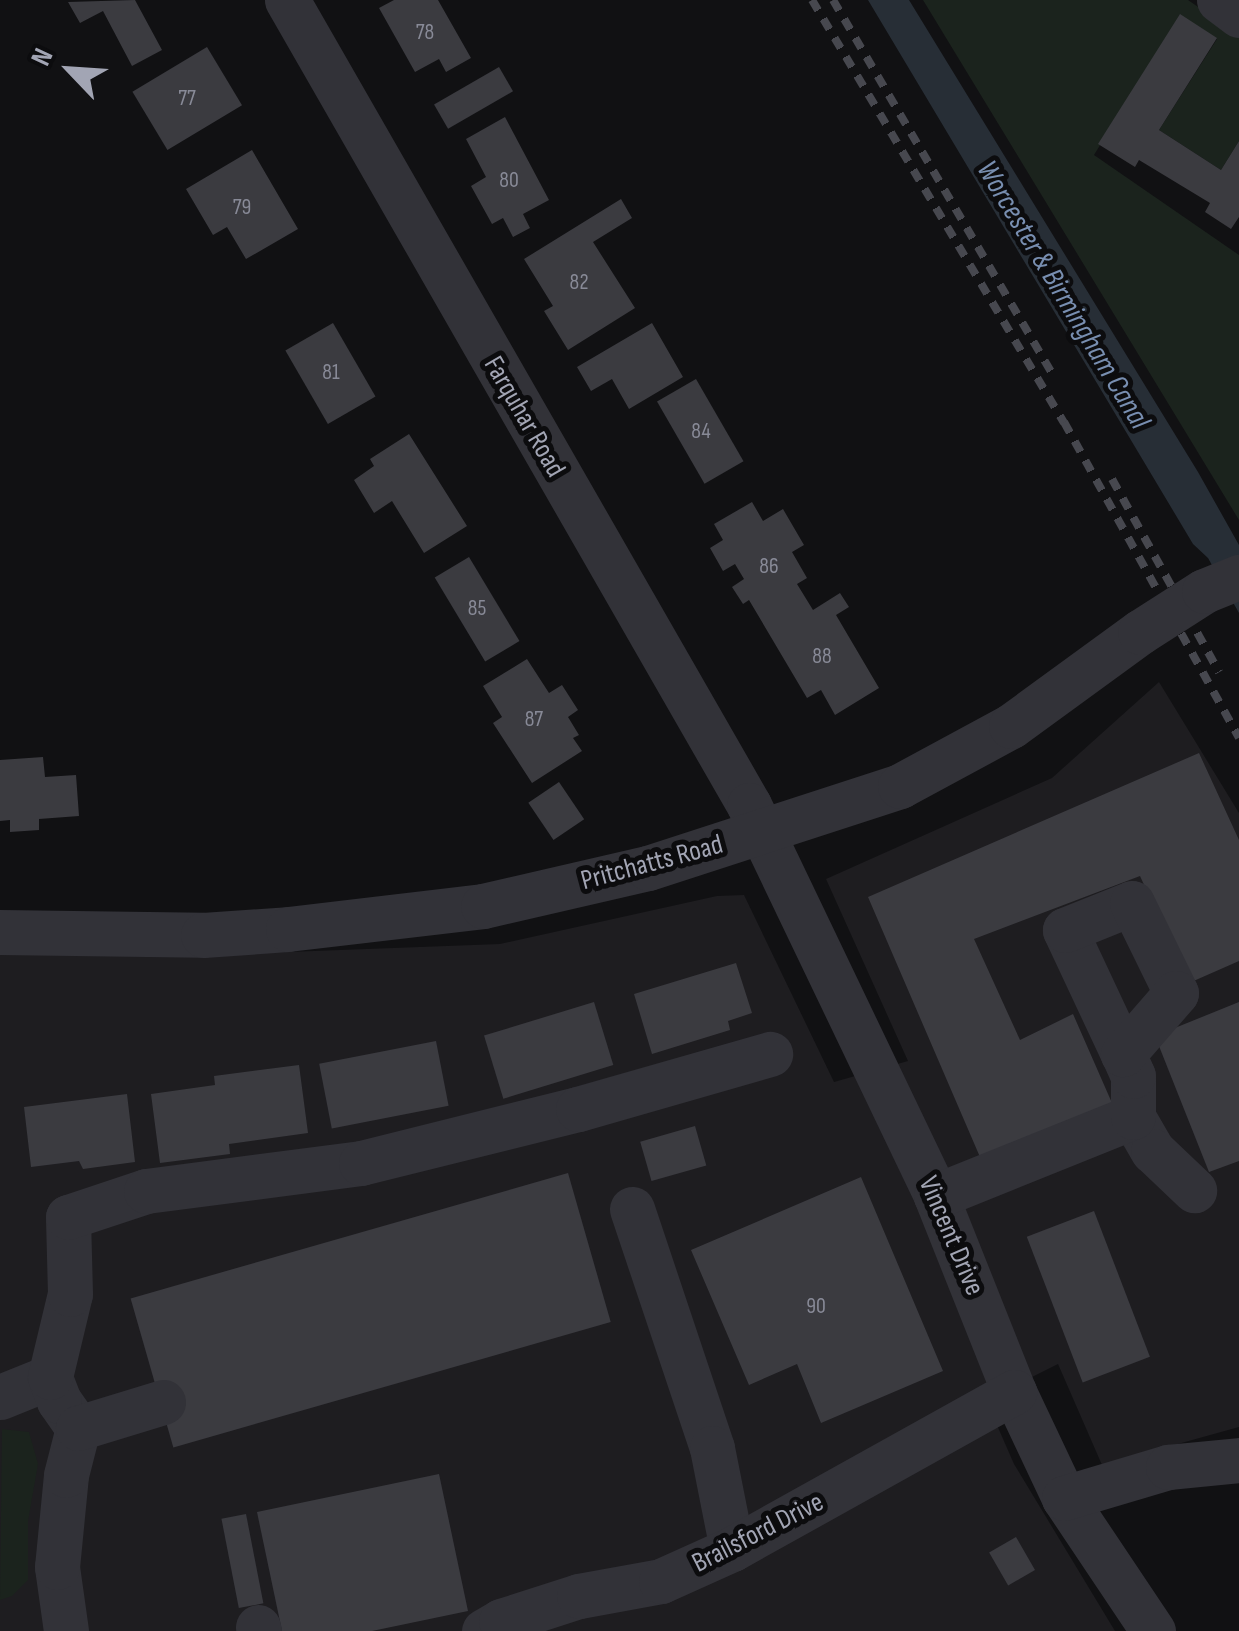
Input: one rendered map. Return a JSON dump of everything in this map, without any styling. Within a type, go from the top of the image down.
[{"type":"street","name":"Farquhar Road","points":[[287,0],[749,805],[759,834]]},
{"type":"street","points":[[1219,0],[1239,15]]},
{"type":"street","name":"Pritchatts Road","points":[[0,932],[203,935],[482,906],[648,868],[900,786],[1011,726],[1140,632],[1204,591],[1239,578]]},
{"type":"street","name":"Vincent Drive","points":[[759,834],[936,1196],[1014,1392],[1064,1498],[1153,1631]]},
{"type":"street","points":[[66,1631],[57,1566],[66,1475],[78,1428],[50,1377],[70,1294],[68,1218],[146,1191],[361,1163],[770,1054]]},
{"type":"street","points":[[1123,1054],[1133,1076],[1133,1117],[1153,1152],[1194,1190]]},
{"type":"street","points":[[936,1196],[1133,1117]]},
{"type":"street","points":[[632,1209],[712,1448],[732,1549]]},
{"type":"street","points":[[0,1397],[50,1377]]},
{"type":"street","name":"Brailsford Drive","points":[[484,1631],[501,1621],[579,1596],[661,1581],[732,1549],[1014,1392]]},
{"type":"street","points":[[78,1428],[163,1402]]},
{"type":"street","points":[[1064,1498],[1168,1467],[1239,1460]]},
{"type":"shaded area","points":[[923,0],[1188,0],[1239,35],[1239,141],[1221,170],[1159,130],[1217,39],[1180,15],[1094,155],[1239,255],[1239,520]]},
{"type":"shaded area","points":[[1159,682],[1239,813],[1239,1427],[1102,1465],[1058,1364],[986,1400],[1014,1464],[1115,1631],[0,1631],[0,952],[204,955],[500,944],[717,896],[744,895],[834,1082],[908,1061],[826,879],[1052,778]]},
{"type":"shaded area","points":[[2,1429],[29,1432],[38,1464],[28,1521],[28,1580],[12,1596],[0,1600]]},
{"type":"water","name":"Worcester & Birmingham Canal","points":[[868,0],[909,0],[1198,472],[1239,545],[1239,613],[1208,558],[1193,544]]},
{"type":"building","points":[[135,0],[162,50],[132,66],[103,11],[80,23],[68,2]]},
{"type":"building","points":[[394,0],[438,0],[471,58],[446,72],[439,59],[415,72],[379,8]]},
{"type":"building","points":[[1180,14],[1217,38],[1159,130],[1221,170],[1239,141],[1239,217],[1231,229],[1205,212],[1210,203],[1139,160],[1135,167],[1098,144]]},
{"type":"building","points":[[207,47],[242,105],[167,150],[132,92]]},
{"type":"building","points":[[499,67],[513,91],[448,129],[434,104]]},
{"type":"building","points":[[505,117],[549,200],[523,214],[530,228],[513,237],[503,218],[492,224],[471,186],[486,177],[466,139]]},
{"type":"building","points":[[252,150],[298,229],[246,259],[227,227],[213,235],[186,189]]},
{"type":"building","points":[[621,199],[632,218],[593,242],[635,308],[568,350],[544,311],[553,306],[524,259]]},
{"type":"building","points":[[333,323],[376,397],[328,424],[285,350]]},
{"type":"building","points":[[652,323],[683,377],[629,409],[612,379],[591,391],[577,367]]},
{"type":"building","points":[[696,379],[744,461],[705,484],[657,402]]},
{"type":"building","points":[[409,434],[467,526],[424,553],[392,501],[374,513],[354,480],[374,466],[370,459]]},
{"type":"building","points":[[752,502],[763,521],[783,509],[804,545],[792,552],[807,578],[797,584],[813,610],[840,593],[849,607],[836,615],[879,688],[835,715],[821,690],[807,698],[749,600],[743,604],[732,587],[744,579],[735,564],[723,571],[710,548],[723,540],[714,524]]},
{"type":"building","points":[[469,557],[519,641],[485,662],[435,578]]},
{"type":"building","points":[[527,659],[549,693],[562,685],[578,710],[568,717],[579,735],[573,738],[582,751],[532,783],[493,723],[502,717],[483,686]]},
{"type":"building","points":[[1199,753],[1239,840],[1239,961],[1189,983],[1140,876],[974,939],[1020,1040],[1073,1014],[1112,1103],[980,1157],[868,897]]},
{"type":"building","points":[[43,757],[45,777],[76,775],[79,816],[39,819],[39,830],[10,832],[10,820],[0,821],[0,760]]},
{"type":"building","points":[[559,782],[584,819],[553,840],[528,803]]},
{"type":"building","points":[[736,963],[752,1013],[728,1021],[730,1030],[652,1054],[634,994]]},
{"type":"building","points":[[594,1002],[613,1065],[503,1099],[484,1036]]},
{"type":"building","points":[[1239,1002],[1239,1161],[1209,1172],[1155,1036]]},
{"type":"building","points":[[436,1041],[449,1106],[332,1128],[319,1064]]},
{"type":"building","points":[[299,1065],[308,1133],[229,1144],[230,1154],[160,1163],[151,1094],[215,1085],[214,1076]]},
{"type":"building","points":[[127,1094],[135,1162],[83,1169],[79,1161],[31,1167],[24,1107]]},
{"type":"building","points":[[695,1126],[706,1165],[652,1181],[640,1142]]},
{"type":"building","points":[[568,1173],[611,1322],[173,1447],[131,1298]]},
{"type":"building","points":[[861,1177],[943,1371],[821,1423],[797,1364],[749,1385],[691,1250]]},
{"type":"building","points":[[1094,1211],[1150,1357],[1083,1382],[1027,1237]]},
{"type":"building","points":[[439,1474],[468,1611],[372,1631],[282,1631],[257,1512]]},
{"type":"building","points":[[246,1514],[263,1603],[239,1608],[221,1519]]},
{"type":"building","points":[[1016,1537],[1035,1570],[1008,1585],[989,1552]]},
{"type":"railway","points":[[812,0],[1064,422],[1239,738]]},
{"type":"railway","points":[[833,0],[1053,375]]},
{"type":"railway","points":[[1112,479],[1219,672]]}]
